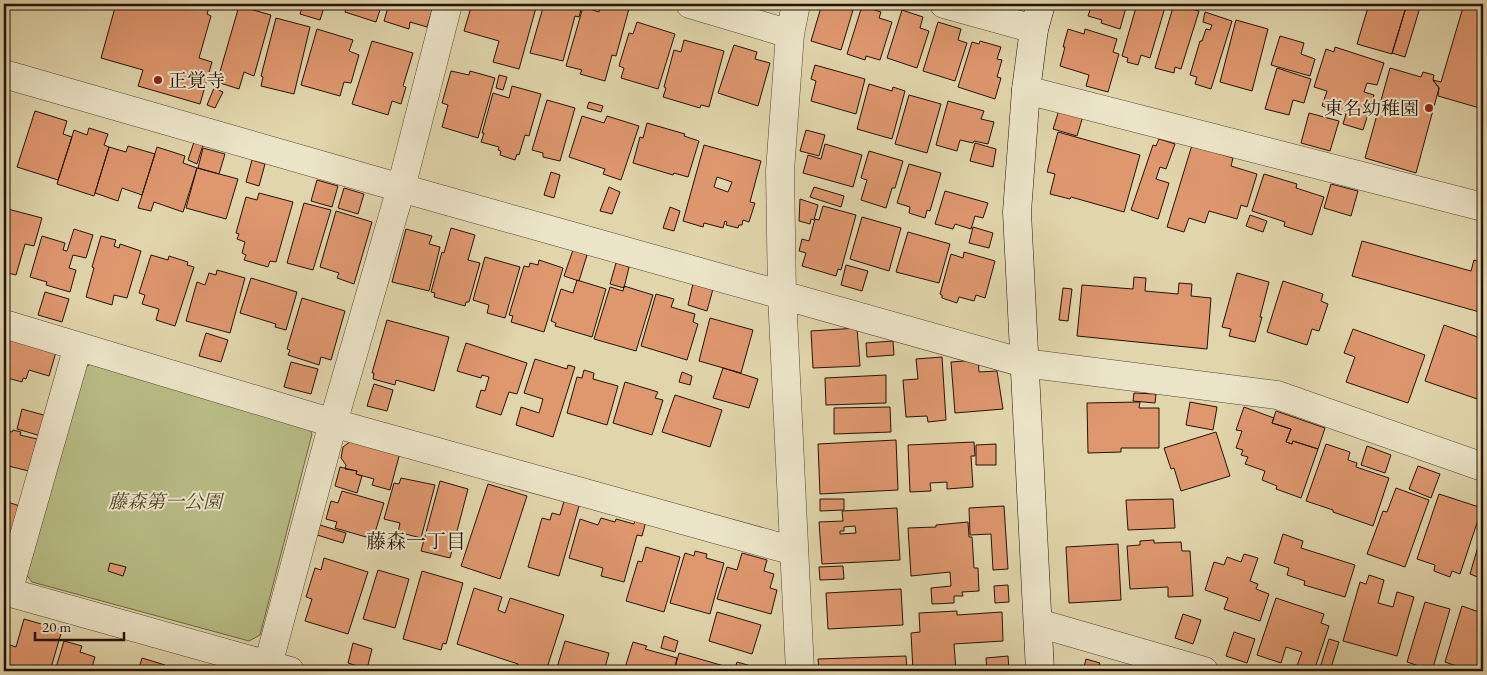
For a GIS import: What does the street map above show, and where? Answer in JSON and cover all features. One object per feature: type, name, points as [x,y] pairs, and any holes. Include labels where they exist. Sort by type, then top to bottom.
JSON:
[{"type":"street","points":[[78,346],[6,591],[275,669],[333,423],[401,188],[448,4]]},
{"type":"street","points":[[690,4],[790,34]]},
{"type":"street","points":[[796,4],[790,34],[780,171],[782,295],[800,671]]},
{"type":"street","points":[[944,4],[1038,16],[1026,90],[1018,212],[1040,671]]},
{"type":"street","points":[[4,74],[1024,363],[1276,395],[1483,467]]},
{"type":"street","points":[[1026,90],[1483,207]]},
{"type":"street","points":[[4,324],[333,423],[794,551]]},
{"type":"street","points":[[1038,623],[1204,671]]},
{"type":"green space","name":"藤森第一公園","points":[[92,363],[305,423],[312,434],[260,635],[249,641],[32,582],[24,572],[82,370]]},
{"type":"building","points":[[116,4],[210,4],[207,14],[211,16],[199,58],[212,62],[200,104],[138,86],[143,70],[101,58]]},
{"type":"building","points":[[303,4],[325,4],[320,20],[300,14]]},
{"type":"building","points":[[347,4],[382,4],[376,22],[345,12]]},
{"type":"building","points":[[389,4],[434,4],[427,27],[410,22],[409,29],[384,21]]},
{"type":"building","points":[[472,4],[537,4],[519,69],[493,62],[499,41],[464,31]]},
{"type":"building","points":[[544,4],[574,4],[582,6],[579,17],[575,16],[563,61],[530,53]]},
{"type":"building","points":[[601,4],[630,5],[616,56],[612,55],[605,81],[580,74],[582,70],[566,66],[583,7],[599,12]]},
{"type":"building","points":[[822,4],[845,4],[844,8],[853,10],[841,50],[811,41]]},
{"type":"building","points":[[1092,4],[1127,4],[1120,29],[1101,23],[1102,20],[1088,16]]},
{"type":"building","points":[[1137,4],[1166,4],[1150,58],[1141,55],[1138,65],[1127,62],[1128,58],[1122,56]]},
{"type":"building","points":[[1174,4],[1199,11],[1181,69],[1175,67],[1174,73],[1155,68]]},
{"type":"building","points":[[1369,4],[1407,4],[1392,54],[1357,44]]},
{"type":"building","points":[[1407,4],[1421,4],[1405,57],[1392,53]]},
{"type":"building","points":[[1464,4],[1483,4],[1483,109],[1438,96],[1439,88],[1433,80],[1441,82]]},
{"type":"building","points":[[239,6],[271,15],[254,76],[244,72],[239,89],[217,82]]},
{"type":"building","points":[[862,6],[881,12],[879,18],[892,22],[880,60],[866,56],[865,60],[847,54]]},
{"type":"building","points":[[902,10],[923,17],[920,28],[929,31],[917,68],[887,58]]},
{"type":"building","points":[[1205,12],[1232,21],[1211,89],[1195,84],[1197,77],[1190,75],[1200,41],[1202,41],[1206,29],[1210,30],[1212,25],[1203,22]]},
{"type":"building","points":[[276,18],[310,27],[294,94],[261,86],[263,77],[261,76]]},
{"type":"building","points":[[1236,20],[1268,29],[1252,91],[1220,82]]},
{"type":"building","points":[[637,22],[675,34],[658,89],[621,78],[624,68],[619,66],[629,33],[633,34]]},
{"type":"building","points":[[938,22],[961,29],[958,40],[967,43],[955,81],[923,71]]},
{"type":"building","points":[[317,29],[353,40],[349,51],[359,55],[351,83],[344,82],[340,96],[301,85]]},
{"type":"building","points":[[1068,29],[1084,34],[1085,29],[1117,39],[1113,52],[1119,54],[1108,92],[1086,86],[1089,75],[1060,66]]},
{"type":"building","points":[[1280,36],[1304,43],[1301,54],[1315,59],[1310,76],[1271,65]]},
{"type":"building","points":[[684,40],[724,51],[709,107],[701,105],[700,108],[663,97],[674,50],[681,52]]},
{"type":"building","points":[[372,41],[413,53],[403,86],[406,87],[401,104],[392,101],[388,115],[352,104]]},
{"type":"building","points":[[980,41],[1001,47],[997,59],[1002,60],[997,77],[1001,78],[995,99],[958,87],[972,42],[979,44]]},
{"type":"building","points":[[734,45],[757,52],[755,59],[770,63],[758,106],[718,93]]},
{"type":"building","points":[[1335,47],[1384,63],[1377,85],[1367,83],[1364,92],[1374,95],[1363,130],[1343,124],[1346,114],[1322,106],[1327,91],[1314,87],[1326,49],[1334,52]]},
{"type":"building","points":[[815,65],[865,79],[856,114],[811,101],[816,81],[811,79]]},
{"type":"building","points":[[1277,68],[1311,79],[1304,103],[1293,100],[1289,115],[1265,109]]},
{"type":"building","points":[[1390,68],[1421,77],[1423,72],[1434,75],[1433,80],[1439,88],[1416,173],[1365,158]]},
{"type":"building","points":[[451,71],[469,75],[470,71],[495,78],[478,138],[442,127],[448,105],[442,103]]},
{"type":"building","points":[[499,75],[507,77],[503,90],[496,88]]},
{"type":"building","points":[[869,84],[892,91],[893,87],[905,91],[892,139],[857,129]]},
{"type":"building","points":[[512,86],[541,94],[529,136],[525,135],[519,155],[517,154],[515,160],[500,155],[499,147],[481,142],[493,93],[509,98]]},
{"type":"building","points":[[214,88],[223,92],[215,108],[207,105]]},
{"type":"building","points":[[909,95],[941,104],[927,153],[895,144]]},
{"type":"building","points":[[547,100],[575,108],[560,161],[543,157],[543,153],[532,150]]},
{"type":"building","points":[[948,101],[984,111],[981,119],[994,122],[988,144],[960,140],[957,151],[936,145]]},
{"type":"building","points":[[589,102],[603,106],[601,112],[587,108]]},
{"type":"building","points":[[1059,110],[1083,116],[1077,136],[1053,129]]},
{"type":"building","points":[[35,111],[67,121],[63,134],[72,137],[58,180],[17,167]]},
{"type":"building","points":[[1309,113],[1339,121],[1330,151],[1301,143]]},
{"type":"building","points":[[582,116],[604,123],[607,116],[639,126],[621,180],[603,174],[605,169],[569,157]]},
{"type":"building","points":[[647,123],[685,134],[684,136],[699,141],[688,177],[674,173],[673,175],[633,163],[640,137],[643,138]]},
{"type":"building","points":[[89,128],[108,134],[104,145],[109,147],[94,196],[57,184],[74,130],[87,135]]},
{"type":"building","points":[[806,130],[825,135],[819,156],[800,151]]},
{"type":"building","points":[[1058,132],[1140,155],[1124,212],[1071,197],[1070,199],[1050,194],[1055,174],[1047,172]]},
{"type":"building","points":[[1159,139],[1175,144],[1166,169],[1160,167],[1156,179],[1169,183],[1158,219],[1131,210],[1153,145],[1156,146]]},
{"type":"building","points":[[194,142],[203,145],[197,164],[188,160]]},
{"type":"building","points":[[975,143],[996,149],[993,167],[970,161]]},
{"type":"building","points":[[825,144],[862,155],[853,187],[803,173],[808,155],[821,159]]},
{"type":"building","points":[[704,145],[761,161],[750,202],[755,203],[749,222],[743,220],[742,225],[739,225],[738,228],[726,225],[727,222],[725,221],[723,228],[704,223],[703,227],[683,221]],"holes":[[[717,177],[732,182],[728,192],[714,187]]]},
{"type":"building","points":[[1192,145],[1233,158],[1231,166],[1257,174],[1247,207],[1241,205],[1237,219],[1209,211],[1205,223],[1189,218],[1184,232],[1167,227]]},
{"type":"building","points":[[128,146],[155,154],[142,195],[122,188],[118,201],[95,193],[109,147],[126,152]]},
{"type":"building","points":[[157,147],[185,156],[183,163],[197,168],[183,212],[154,202],[151,211],[138,208]]},
{"type":"building","points":[[203,148],[225,154],[219,174],[198,168]]},
{"type":"building","points":[[869,151],[903,161],[895,188],[892,188],[886,208],[861,200],[867,180],[861,178]]},
{"type":"building","points":[[252,160],[265,164],[259,186],[246,182]]},
{"type":"building","points":[[909,164],[941,173],[930,211],[927,210],[925,218],[909,213],[910,207],[897,203]]},
{"type":"building","points":[[197,168],[238,179],[226,219],[186,208]]},
{"type":"building","points":[[551,172],[560,175],[554,198],[544,195]]},
{"type":"building","points":[[1264,174],[1297,184],[1296,188],[1324,197],[1312,235],[1284,226],[1285,222],[1252,211]]},
{"type":"building","points":[[317,180],[338,186],[332,207],[311,201]]},
{"type":"building","points":[[1331,184],[1358,191],[1351,216],[1324,208]]},
{"type":"building","points":[[609,187],[620,192],[612,214],[600,211]]},
{"type":"building","points":[[814,187],[844,196],[841,207],[810,197]]},
{"type":"building","points":[[344,188],[364,194],[358,214],[338,208]]},
{"type":"building","points":[[945,191],[988,203],[983,218],[975,216],[971,229],[955,224],[953,229],[935,224]]},
{"type":"building","points":[[259,193],[293,202],[276,262],[270,261],[268,267],[244,260],[246,255],[242,253],[245,242],[237,239],[239,234],[236,233],[246,197],[257,200]]},
{"type":"building","points":[[800,199],[818,205],[814,220],[811,219],[810,224],[799,221]]},
{"type":"building","points":[[304,203],[331,210],[313,270],[287,263]]},
{"type":"building","points":[[823,206],[856,215],[841,270],[838,269],[836,276],[802,266],[806,253],[799,251],[802,239],[809,241],[815,219],[819,220]]},
{"type":"building","points":[[670,207],[680,211],[674,231],[663,228]]},
{"type":"building","points":[[4,208],[42,218],[34,246],[25,244],[16,275],[4,272]]},
{"type":"building","points":[[336,211],[372,222],[354,284],[337,278],[339,273],[320,267]]},
{"type":"building","points":[[1250,215],[1267,221],[1263,232],[1246,226]]},
{"type":"building","points":[[862,217],[901,228],[889,271],[850,259]]},
{"type":"building","points":[[973,227],[993,233],[989,248],[969,243]]},
{"type":"building","points":[[451,228],[475,235],[468,260],[480,263],[469,302],[466,302],[465,306],[434,297],[435,293],[431,292]]},
{"type":"building","points":[[74,229],[93,235],[86,258],[73,255],[69,268],[76,270],[70,292],[46,285],[47,282],[30,277],[42,236],[65,243],[63,250],[67,251]]},
{"type":"building","points":[[406,229],[432,236],[429,244],[440,247],[429,291],[392,282]]},
{"type":"building","points":[[908,232],[950,244],[939,283],[896,272]]},
{"type":"building","points":[[101,236],[116,240],[114,246],[119,248],[120,244],[141,251],[127,298],[114,295],[112,305],[86,297]]},
{"type":"building","points":[[1362,241],[1471,271],[1474,260],[1483,263],[1483,313],[1352,276]]},
{"type":"building","points":[[573,250],[587,255],[579,281],[564,276]]},
{"type":"building","points":[[964,252],[995,261],[985,298],[976,295],[974,301],[959,297],[957,303],[942,298],[940,294],[951,254],[963,258]]},
{"type":"building","points":[[151,255],[168,260],[169,256],[188,262],[187,265],[194,267],[175,326],[156,320],[159,309],[142,304],[145,295],[139,293]]},
{"type":"building","points":[[485,257],[520,267],[505,318],[487,313],[489,305],[473,300]]},
{"type":"building","points":[[539,260],[563,268],[544,332],[511,322],[513,316],[509,315],[524,266],[529,267],[530,263],[538,265]]},
{"type":"building","points":[[616,263],[629,267],[624,288],[610,284]]},
{"type":"building","points":[[846,265],[868,271],[862,291],[841,285]]},
{"type":"building","points":[[217,270],[245,278],[230,333],[186,321],[197,282],[205,285],[209,273],[216,275]]},
{"type":"building","points":[[1237,273],[1269,282],[1255,342],[1229,336],[1231,329],[1222,327]]},
{"type":"building","points":[[1134,277],[1146,278],[1145,291],[1178,294],[1179,283],[1192,284],[1191,296],[1211,298],[1207,349],[1077,336],[1082,285],[1133,289]]},
{"type":"building","points":[[251,278],[297,292],[286,330],[275,327],[276,324],[240,313]]},
{"type":"building","points":[[577,280],[606,289],[592,337],[555,326],[556,323],[551,321],[561,289],[573,293]]},
{"type":"building","points":[[1283,281],[1323,294],[1321,301],[1328,304],[1319,331],[1312,329],[1307,345],[1267,332]]},
{"type":"building","points":[[693,284],[713,289],[707,311],[688,305]]},
{"type":"building","points":[[624,286],[653,295],[636,351],[594,339],[610,287],[623,291]]},
{"type":"building","points":[[1063,288],[1072,289],[1068,321],[1059,320]]},
{"type":"building","points":[[45,292],[69,299],[62,322],[38,315]]},
{"type":"building","points":[[656,294],[674,299],[671,307],[695,314],[693,322],[698,324],[687,360],[641,346]]},
{"type":"building","points":[[302,298],[345,311],[331,360],[321,357],[319,365],[288,355],[290,350],[287,349]]},
{"type":"building","points":[[710,318],[753,330],[741,373],[699,361]]},
{"type":"building","points":[[387,320],[449,337],[434,391],[396,380],[395,385],[373,379],[374,373],[372,373]]},
{"type":"building","points":[[1444,325],[1483,339],[1483,401],[1425,381]]},
{"type":"building","points":[[857,328],[860,366],[813,368],[811,331]]},
{"type":"building","points":[[1353,329],[1425,355],[1408,403],[1346,382],[1355,357],[1344,353]]},
{"type":"building","points":[[206,333],[228,340],[221,362],[199,356]]},
{"type":"building","points":[[4,337],[56,352],[49,376],[29,370],[26,379],[23,378],[22,382],[4,377]]},
{"type":"building","points":[[893,341],[894,355],[867,357],[866,343]]},
{"type":"building","points":[[466,343],[527,363],[517,394],[509,392],[501,415],[476,407],[481,390],[485,391],[489,377],[482,375],[481,378],[457,371]]},
{"type":"building","points":[[942,357],[946,420],[928,422],[927,416],[906,417],[903,380],[918,379],[916,359]]},
{"type":"building","points":[[535,359],[567,369],[568,365],[575,367],[553,437],[516,425],[521,407],[539,413],[543,399],[524,393]]},
{"type":"building","points":[[978,360],[979,372],[997,371],[1003,409],[955,413],[951,362]]},
{"type":"building","points":[[291,362],[318,369],[311,394],[284,387]]},
{"type":"building","points":[[723,368],[758,379],[749,408],[713,398]]},
{"type":"building","points":[[584,370],[594,373],[593,379],[618,386],[607,425],[567,413],[577,377],[582,378]]},
{"type":"building","points":[[682,372],[692,376],[690,385],[679,382]]},
{"type":"building","points":[[886,375],[886,403],[826,405],[825,378]]},
{"type":"building","points":[[625,382],[658,392],[655,398],[663,400],[652,435],[613,423]]},
{"type":"building","points":[[374,384],[393,390],[387,411],[367,406]]},
{"type":"building","points":[[1134,393],[1156,394],[1155,403],[1133,401]]},
{"type":"building","points":[[675,395],[722,410],[710,447],[662,432]]},
{"type":"building","points":[[1140,402],[1139,408],[1159,408],[1159,448],[1121,448],[1121,452],[1088,453],[1087,403]]},
{"type":"building","points":[[1190,402],[1217,407],[1213,430],[1186,425]]},
{"type":"building","points":[[890,407],[891,432],[834,434],[834,408]]},
{"type":"building","points":[[1244,407],[1274,418],[1272,423],[1291,429],[1286,442],[1292,444],[1293,441],[1318,449],[1301,498],[1276,489],[1277,486],[1262,480],[1265,471],[1245,464],[1248,457],[1241,455],[1243,450],[1236,448],[1242,431],[1236,430]]},
{"type":"building","points":[[22,409],[47,416],[41,436],[17,429]]},
{"type":"building","points":[[1276,411],[1325,428],[1318,449],[1293,441],[1292,444],[1286,442],[1291,429],[1272,423]]},
{"type":"building","points":[[4,430],[21,432],[20,435],[37,439],[29,471],[4,465]]},
{"type":"building","points":[[1216,432],[1230,476],[1181,491],[1174,468],[1171,469],[1164,448]]},
{"type":"building","points":[[896,440],[898,490],[820,494],[818,444]]},
{"type":"building","points":[[351,441],[401,449],[390,490],[372,485],[374,479],[356,474],[357,471],[345,469],[346,465],[341,458],[343,447]]},
{"type":"building","points":[[974,442],[975,456],[971,456],[973,487],[947,489],[947,482],[930,483],[931,491],[910,492],[908,445]]},
{"type":"building","points":[[996,444],[996,465],[976,465],[976,445]]},
{"type":"building","points":[[1326,444],[1350,452],[1348,460],[1357,463],[1356,467],[1389,478],[1373,526],[1306,501]]},
{"type":"building","points":[[1367,446],[1391,455],[1385,473],[1361,465]]},
{"type":"building","points":[[1418,466],[1440,474],[1431,498],[1409,489]]},
{"type":"building","points":[[340,467],[357,471],[356,474],[362,476],[357,493],[335,486]]},
{"type":"building","points":[[401,478],[435,485],[421,538],[398,532],[400,523],[384,519],[394,483],[399,484]]},
{"type":"building","points":[[440,481],[468,489],[450,558],[421,551]]},
{"type":"building","points":[[488,484],[527,496],[500,579],[461,566]]},
{"type":"building","points":[[1396,488],[1429,500],[1405,567],[1367,554],[1383,511],[1387,512]]},
{"type":"building","points":[[342,491],[384,503],[373,539],[335,528],[337,522],[326,519],[331,501],[338,503]]},
{"type":"building","points":[[566,494],[581,499],[559,576],[528,567],[542,518],[550,520],[552,513],[560,515]]},
{"type":"building","points":[[1439,494],[1482,508],[1460,574],[1452,571],[1450,577],[1434,571],[1435,565],[1417,559]]},
{"type":"building","points":[[820,499],[844,499],[844,510],[820,511]]},
{"type":"building","points":[[1173,499],[1175,528],[1128,530],[1126,500]]},
{"type":"building","points":[[4,501],[20,506],[7,546],[4,545]]},
{"type":"building","points":[[1004,506],[1008,569],[993,570],[991,534],[970,535],[969,508]]},
{"type":"building","points":[[897,508],[900,560],[822,564],[819,522],[843,521],[842,511]],"holes":[[[855,526],[856,533],[840,534],[840,531],[844,531],[844,527]]]},
{"type":"building","points":[[638,511],[648,514],[642,536],[637,535],[624,582],[601,576],[603,568],[569,558],[580,519],[598,525],[601,518],[615,522],[616,519],[634,524]]},
{"type":"building","points":[[968,522],[969,537],[972,537],[974,568],[978,568],[979,591],[962,592],[963,596],[954,596],[954,603],[932,604],[931,588],[951,586],[950,572],[911,576],[908,528],[936,527],[936,525]]},
{"type":"building","points":[[320,525],[346,533],[343,543],[317,535]]},
{"type":"building","points":[[1483,533],[1483,579],[1470,574]]},
{"type":"building","points":[[1283,534],[1303,541],[1301,548],[1355,565],[1345,597],[1304,585],[1305,581],[1287,575],[1289,568],[1274,563]]},
{"type":"building","points":[[1154,540],[1154,543],[1181,542],[1182,551],[1190,551],[1193,596],[1168,597],[1168,587],[1130,589],[1127,546],[1140,545],[1140,541]]},
{"type":"building","points":[[1118,544],[1121,600],[1069,603],[1066,547]]},
{"type":"building","points":[[646,547],[680,557],[664,612],[626,601],[638,561],[642,562]]},
{"type":"building","points":[[695,551],[707,554],[706,558],[724,563],[710,614],[670,603],[685,553],[694,556]]},
{"type":"building","points":[[742,553],[767,560],[764,571],[774,574],[770,588],[777,590],[771,614],[717,599],[727,567],[737,570]]},
{"type":"building","points":[[1244,554],[1258,558],[1250,581],[1258,584],[1256,589],[1269,594],[1260,621],[1224,609],[1228,598],[1205,590],[1214,562],[1224,565],[1227,557],[1241,562]]},
{"type":"building","points":[[324,558],[368,572],[348,634],[305,621],[312,599],[306,597],[315,568],[321,570]]},
{"type":"building","points":[[110,563],[126,567],[123,576],[108,571]]},
{"type":"building","points":[[843,566],[844,579],[820,580],[819,567]]},
{"type":"building","points":[[378,570],[409,579],[395,628],[363,619]]},
{"type":"building","points":[[422,571],[463,583],[446,644],[443,643],[441,650],[403,639]]},
{"type":"building","points":[[1369,575],[1384,580],[1378,603],[1393,607],[1397,592],[1414,597],[1397,656],[1343,641],[1360,582],[1366,584]]},
{"type":"building","points":[[1008,585],[1009,602],[995,603],[994,586]]},
{"type":"building","points":[[474,588],[502,597],[498,610],[505,613],[510,598],[564,615],[546,671],[524,671],[517,669],[518,664],[457,644]]},
{"type":"building","points":[[901,589],[903,625],[828,629],[826,593]]},
{"type":"building","points":[[1276,598],[1324,614],[1321,623],[1329,626],[1314,671],[1295,671],[1302,652],[1286,647],[1281,663],[1257,655]]},
{"type":"building","points":[[1425,602],[1450,609],[1432,671],[1421,670],[1422,667],[1407,662]]},
{"type":"building","points":[[1462,606],[1479,612],[1478,616],[1483,617],[1483,671],[1464,671],[1465,669],[1445,662]]},
{"type":"building","points":[[957,611],[957,615],[1002,612],[1003,641],[954,644],[956,671],[913,671],[911,633],[920,632],[919,613]]},
{"type":"building","points":[[717,612],[761,625],[752,654],[709,641]]},
{"type":"building","points":[[1183,614],[1201,620],[1193,644],[1175,638]]},
{"type":"building","points":[[24,619],[62,630],[50,671],[19,671],[4,667],[10,645],[16,647]]},
{"type":"building","points":[[1234,632],[1255,639],[1247,663],[1226,656]]},
{"type":"building","points":[[664,636],[678,641],[675,652],[661,648]]},
{"type":"building","points":[[1329,639],[1339,642],[1330,671],[1319,671]]},
{"type":"building","points":[[64,641],[82,646],[80,652],[95,657],[92,667],[101,671],[55,671]]},
{"type":"building","points":[[565,641],[609,653],[604,671],[556,671]]},
{"type":"building","points":[[633,642],[647,646],[645,649],[677,658],[674,671],[624,671]]},
{"type":"building","points":[[353,643],[372,649],[367,669],[348,663]]},
{"type":"building","points":[[679,653],[731,668],[730,671],[674,671]]},
{"type":"building","points":[[906,656],[907,671],[819,671],[818,659]]},
{"type":"building","points":[[1008,656],[1009,671],[987,671],[986,658]]},
{"type":"building","points":[[142,658],[165,665],[163,671],[138,671]]},
{"type":"building","points":[[1086,659],[1100,663],[1099,665],[1104,666],[1103,671],[1083,671]]},
{"type":"building","points":[[737,662],[769,671],[734,671]]},
{"type":"place","name":"正覚寺","points":[[158,80]]},
{"type":"place","name":"東名幼稚園","points":[[1429,108]]},
{"type":"district","name":"藤森一丁目","points":[[416,541]]}]
